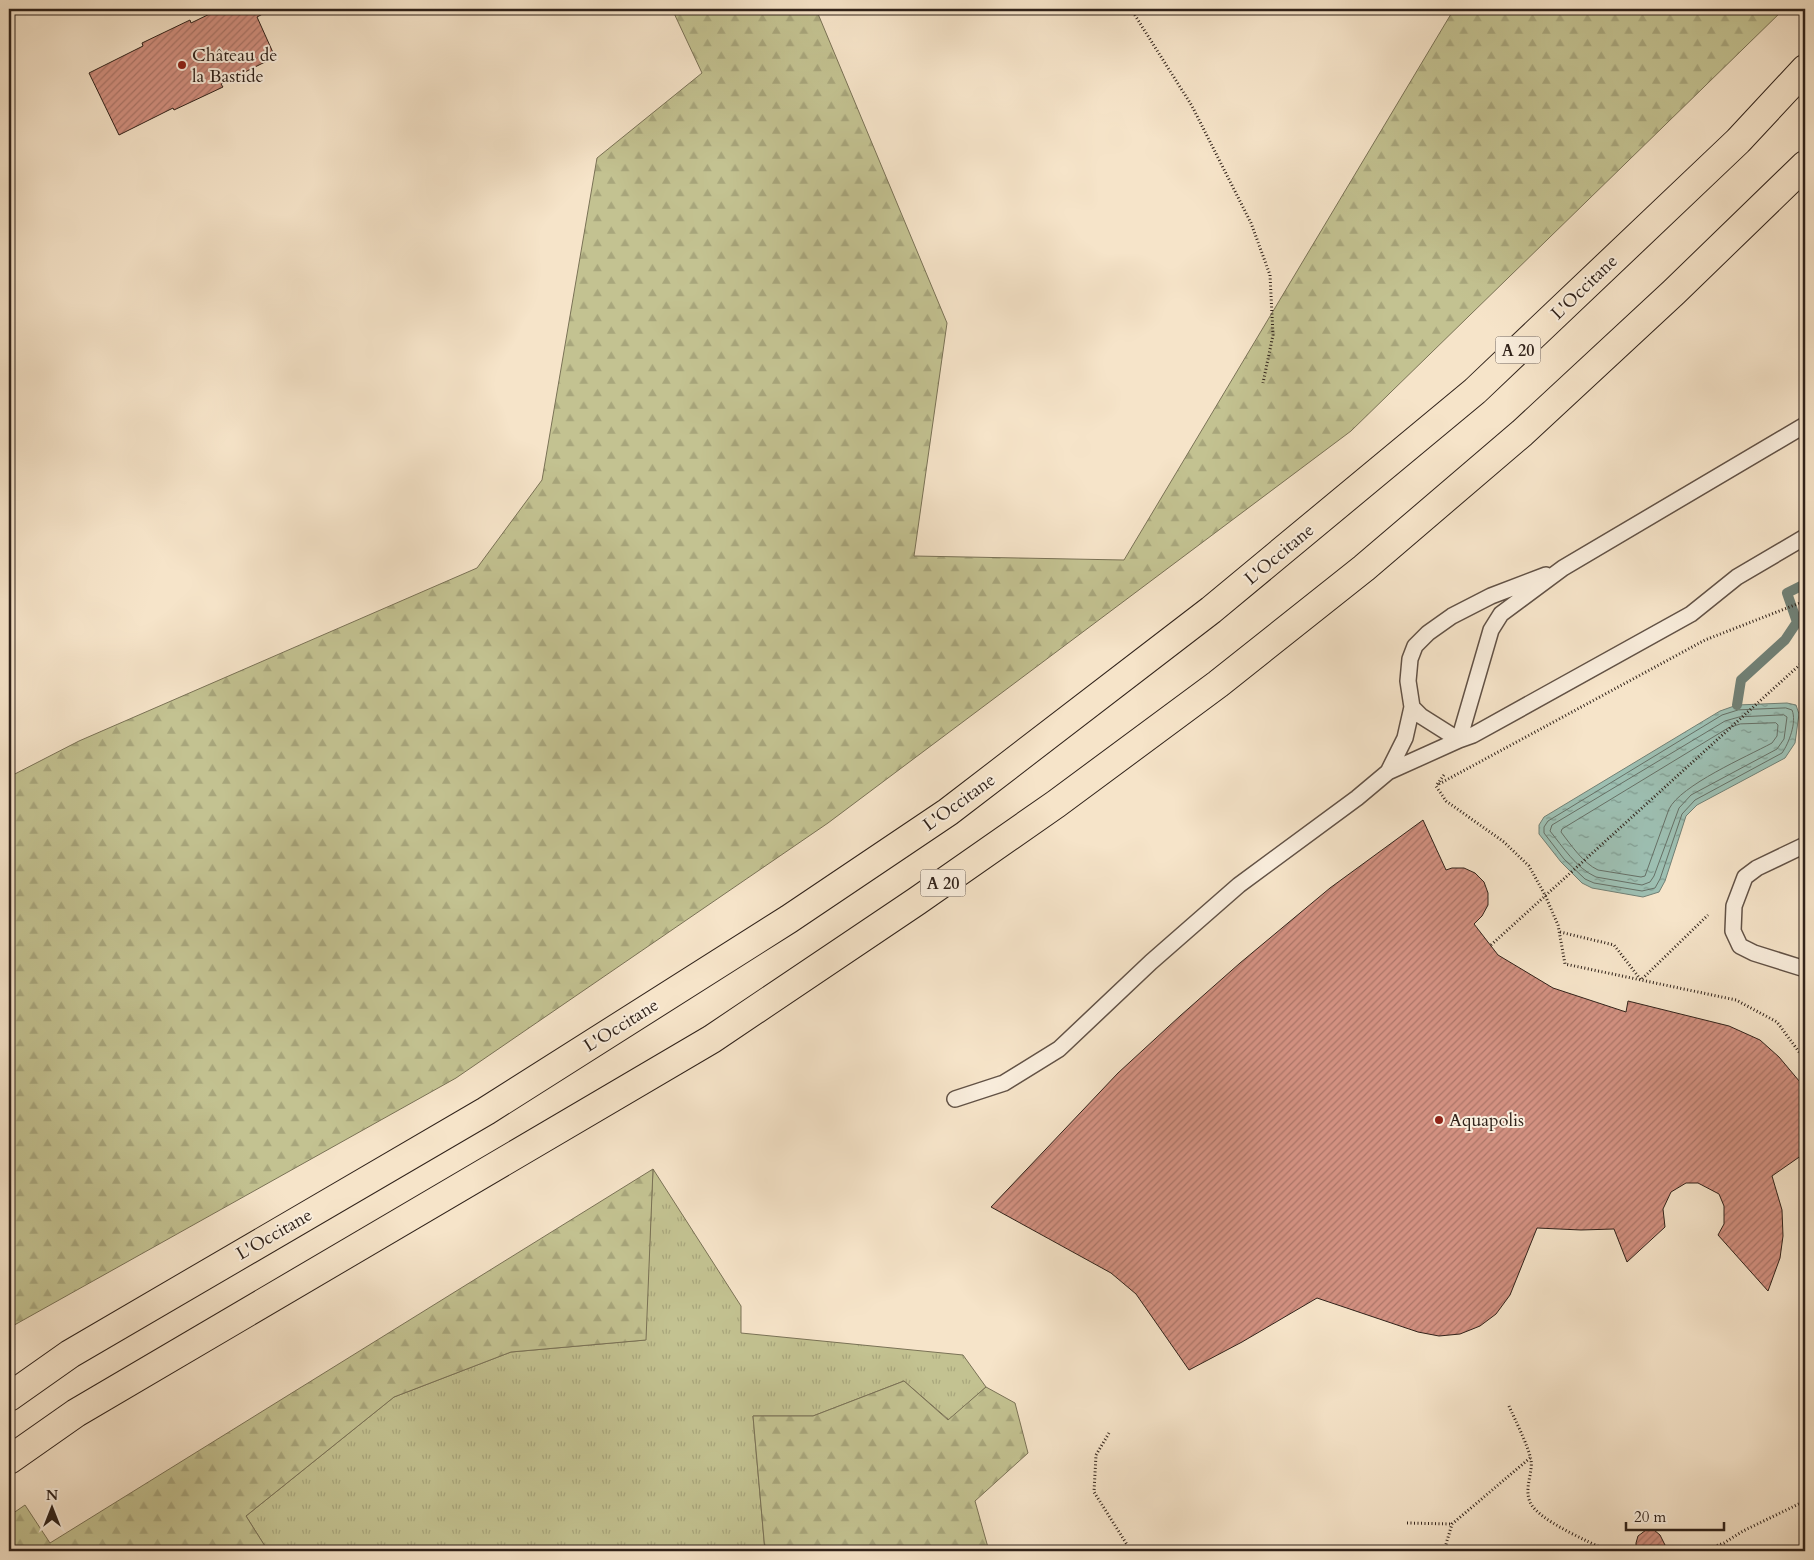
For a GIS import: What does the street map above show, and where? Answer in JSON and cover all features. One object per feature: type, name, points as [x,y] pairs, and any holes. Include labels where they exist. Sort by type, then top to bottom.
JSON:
[{"type":"highway","name":"L'Occitane","points":[[9,1396],[70,1354],[486,1111],[788,919],[948,812],[1211,610],[1474,391],[1738,140],[1805,69]]},
{"type":"highway","name":"A 20","points":[[9,1460],[76,1413],[712,1039],[917,901],[1056,804],[1218,684],[1364,568],[1522,433],[1674,292],[1805,165]]},
{"type":"lane","points":[[1466,738],[1491,630],[1502,614],[1563,568],[1805,425]]},
{"type":"lane","points":[[955,1100],[1004,1083],[1058,1049],[1151,962],[1239,885],[1357,798],[1388,772],[1466,738],[1691,614],[1736,577],[1805,536]]},
{"type":"lane","points":[[1388,772],[1405,738],[1412,707],[1408,680],[1410,659],[1415,646],[1428,633],[1452,616],[1491,596],[1563,568]]},
{"type":"lane","points":[[1412,707],[1421,716],[1466,738]]},
{"type":"lane","points":[[1805,846],[1757,868],[1745,877],[1734,906],[1733,931],[1740,946],[1754,953],[1805,969]]},
{"type":"path","points":[[1131,9],[1192,106],[1251,223],[1270,275],[1273,335],[1262,383]]},
{"type":"path","points":[[1436,786],[1705,640],[1805,601]]},
{"type":"path","points":[[1491,945],[1805,660]]},
{"type":"path","points":[[1436,786],[1466,738]]},
{"type":"path","points":[[1436,786],[1446,801],[1504,842],[1529,866],[1546,895],[1558,925],[1565,964],[1736,1000],[1777,1022],[1805,1060]]},
{"type":"path","points":[[1641,980],[1712,911]]},
{"type":"path","points":[[1559,932],[1614,945],[1641,980]]},
{"type":"path","points":[[1509,1406],[1531,1460],[1528,1492],[1530,1502],[1535,1510],[1550,1521],[1608,1551]]},
{"type":"path","points":[[1109,1433],[1096,1455],[1094,1492],[1131,1551]]},
{"type":"path","points":[[1444,1551],[1452,1524],[1530,1458]]},
{"type":"path","points":[[1672,1551],[1713,1547],[1724,1543],[1743,1531],[1805,1501]]},
{"type":"path","points":[[1407,1523],[1452,1524]]},
{"type":"green space","points":[[672,9],[816,9],[947,323],[914,556],[1124,560],[1454,9],[1784,9],[1351,431],[828,823],[456,1078],[9,1328],[9,777],[79,741],[477,568],[542,480],[597,158],[702,73]]},
{"type":"green space","points":[[653,1169],[741,1306],[741,1333],[963,1355],[986,1387],[949,1420],[904,1381],[813,1416],[753,1416],[765,1551],[268,1551],[246,1516],[394,1397],[511,1352],[645,1340]]},
{"type":"green space","points":[[653,1169],[646,1340],[511,1352],[394,1397],[246,1516],[268,1551],[9,1551],[9,1516],[25,1505],[50,1543]]},
{"type":"green space","points":[[904,1381],[948,1420],[986,1387],[1015,1403],[1028,1453],[975,1501],[989,1551],[765,1551],[753,1416],[813,1416]]},
{"type":"water","points":[[1787,703],[1796,705],[1799,714],[1795,743],[1785,758],[1697,805],[1686,816],[1665,881],[1659,892],[1643,897],[1592,888],[1582,883],[1561,862],[1539,834],[1539,825],[1544,817],[1720,711],[1737,705]]},
{"type":"building","name":"Château de la Bastide","points":[[220,9],[272,9],[257,17],[275,57],[221,84],[223,87],[174,110],[173,108],[119,135],[89,73],[143,46],[142,43],[190,20],[191,23]]},
{"type":"building","name":"Aquapolis","points":[[1423,820],[1446,870],[1464,868],[1475,873],[1484,882],[1488,893],[1488,905],[1482,916],[1474,924],[1498,955],[1553,988],[1626,1012],[1628,1001],[1729,1026],[1760,1040],[1779,1057],[1805,1088],[1805,1153],[1772,1176],[1782,1210],[1783,1236],[1780,1258],[1768,1291],[1718,1235],[1724,1224],[1724,1206],[1719,1194],[1698,1183],[1686,1183],[1671,1192],[1663,1209],[1665,1227],[1627,1262],[1614,1229],[1537,1228],[1510,1295],[1496,1314],[1480,1326],[1460,1334],[1439,1336],[1418,1332],[1317,1298],[1242,1342],[1189,1370],[1136,1294],[1111,1273],[991,1207],[1118,1073],[1180,1016],[1330,888]]},
{"type":"building","points":[[1646,1530],[1654,1530],[1660,1535],[1665,1545],[1665,1551],[1636,1551],[1638,1536]]},
{"type":"waterway","points":[[1737,705],[1741,680],[1785,640],[1797,622],[1787,593],[1805,584]]},
{"type":"place","name":"Château de la Bastide","points":[[182,65]]},
{"type":"place","name":"Aquapolis","points":[[1439,1120]]}]
